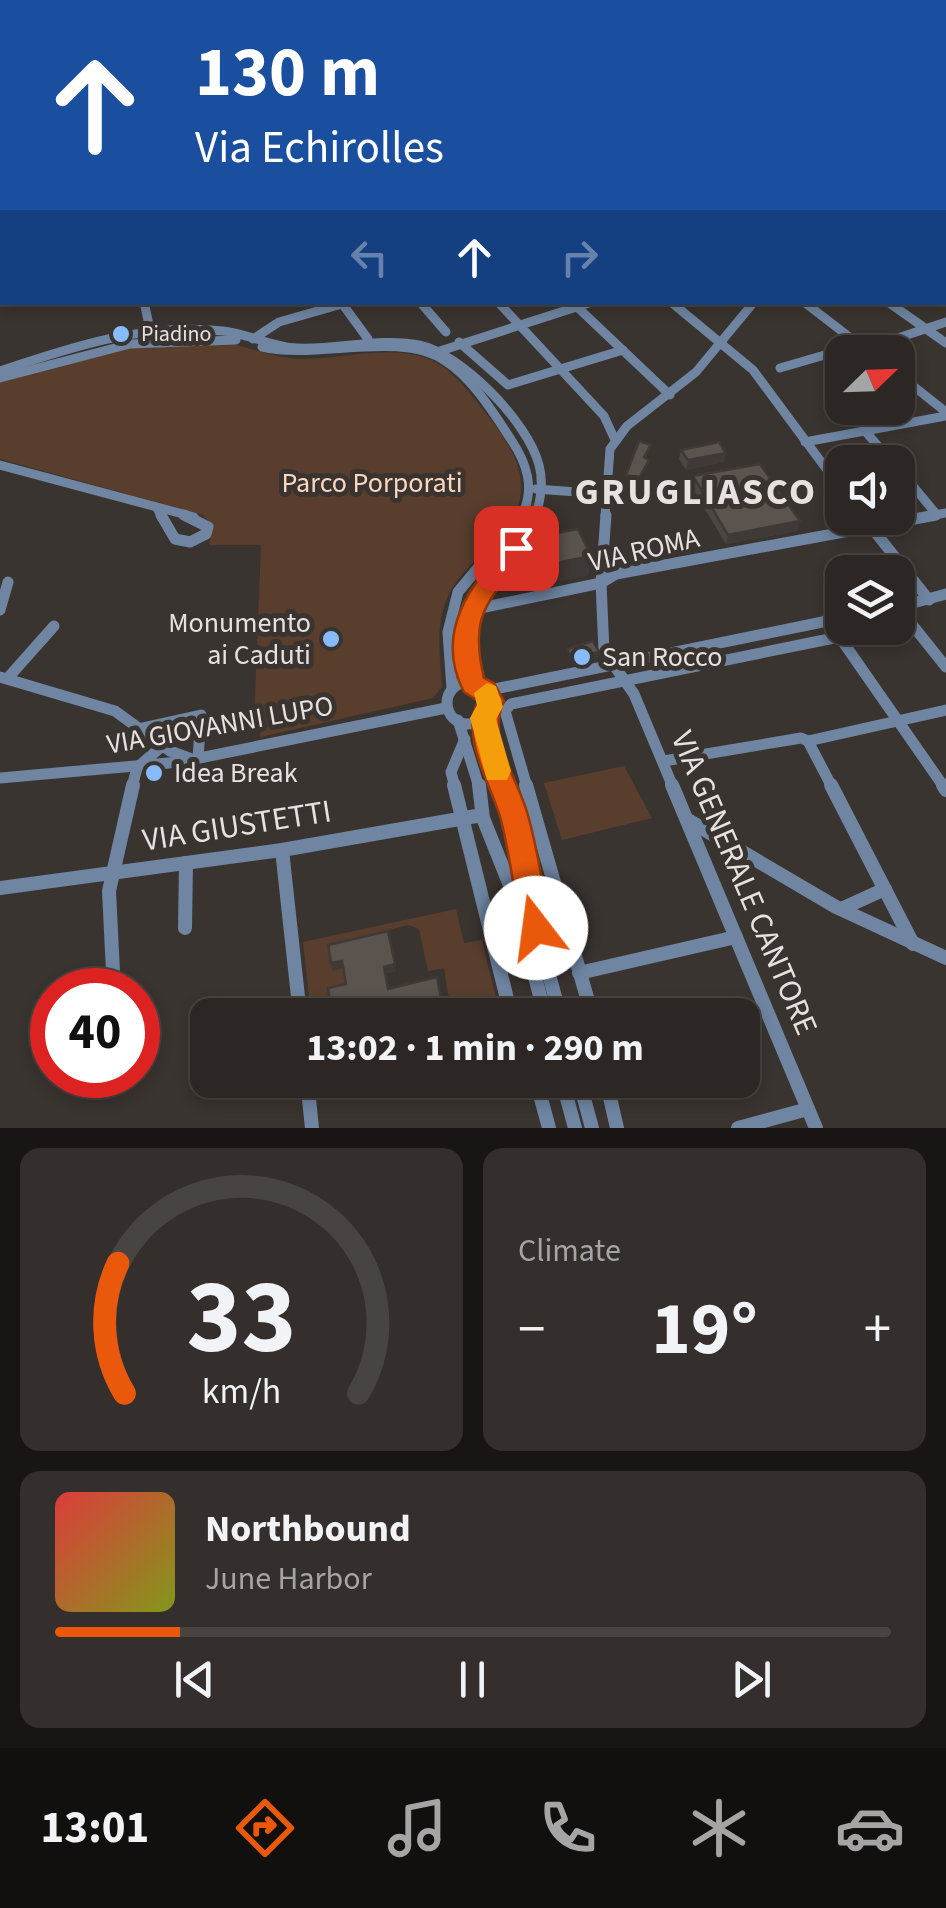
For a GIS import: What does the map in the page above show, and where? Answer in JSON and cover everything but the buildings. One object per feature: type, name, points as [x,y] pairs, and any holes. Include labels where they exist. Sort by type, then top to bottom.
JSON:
[{"type":"street","points":[[145,305],[151,334]]},
{"type":"street","points":[[150,322],[153,305]]},
{"type":"street","points":[[0,378],[130,344],[206,338],[252,340],[279,322],[337,305]]},
{"type":"street","points":[[345,305],[368,339]]},
{"type":"street","points":[[423,305],[446,332]]},
{"type":"street","points":[[501,305],[604,416],[615,440]]},
{"type":"street","points":[[0,370],[81,346],[151,334],[208,330],[297,356],[392,350],[439,353],[460,342],[575,305],[670,395]]},
{"type":"street","points":[[674,305],[753,370],[825,468]]},
{"type":"street","points":[[614,663],[604,650],[601,583],[607,461],[615,440],[670,395],[721,345],[752,305]]},
{"type":"street","points":[[808,305],[846,335]]},
{"type":"street","points":[[892,305],[946,344]]},
{"type":"street","points":[[905,335],[946,322]]},
{"type":"street","points":[[460,342],[508,385],[623,350]]},
{"type":"street","points":[[439,353],[516,443],[536,489],[532,526],[489,575],[471,610],[466,637],[479,688],[491,701],[483,718],[510,810],[526,891],[555,998]]},
{"type":"street","points":[[780,368],[825,358]]},
{"type":"street","points":[[915,388],[946,414]]},
{"type":"street","points":[[805,442],[946,414]]},
{"type":"street","points":[[866,431],[878,445]]},
{"type":"street","points":[[0,465],[200,519],[208,527],[206,534],[190,542],[175,539],[157,508]]},
{"type":"street","points":[[915,486],[942,514]]},
{"type":"street","points":[[536,489],[604,494]]},
{"type":"street","points":[[536,489],[521,519],[466,577],[453,602],[447,626],[452,689],[446,708],[458,720],[465,738],[484,813],[513,893],[540,998]]},
{"type":"street","name":"VIA ROMA","points":[[915,519],[942,514]]},
{"type":"street","name":"VIA ROMA","points":[[471,610],[601,583],[616,574],[833,535]]},
{"type":"street","points":[[878,535],[929,600]]},
{"type":"street","points":[[0,610],[8,582]]},
{"type":"street","points":[[915,603],[946,594]]},
{"type":"street","points":[[452,689],[479,688],[663,657],[825,619]]},
{"type":"street","points":[[54,626],[4,678],[116,712],[162,746],[194,758],[201,715],[142,728]]},
{"type":"street","points":[[915,629],[946,668]]},
{"type":"street","points":[[587,998],[505,719],[511,704],[629,685],[825,640]]},
{"type":"street","points":[[845,645],[946,790]]},
{"type":"street","name":"VIA GENERALE CANTORE","points":[[614,663],[629,685],[664,761],[816,1128]]},
{"type":"street","name":"VIA GIOVANNI LUPO","points":[[0,778],[137,768],[446,708]]},
{"type":"street","points":[[808,742],[946,710]]},
{"type":"street","points":[[458,720],[483,718]]},
{"type":"street","points":[[465,738],[451,772],[507,998]]},
{"type":"street","points":[[664,761],[801,738],[808,742],[913,944]]},
{"type":"street","points":[[113,968],[105,904],[109,872],[137,768],[162,746]]},
{"type":"street","points":[[484,813],[496,798],[539,831]]},
{"type":"street","points":[[484,813],[499,827],[510,810]]},
{"type":"street","name":"VIA GIUSTETTI","points":[[0,888],[282,850],[484,813]]},
{"type":"street","points":[[688,820],[840,909],[946,958]]},
{"type":"street","points":[[282,850],[298,998]]},
{"type":"street","points":[[185,928],[186,862]]},
{"type":"street","points":[[840,909],[885,888]]},
{"type":"street","points":[[580,973],[736,937]]},
{"type":"street","points":[[309,1098],[312,1128]]},
{"type":"street","points":[[540,1098],[548,1128]]},
{"type":"street","points":[[567,1098],[575,1128]]},
{"type":"street","points":[[584,1098],[592,1128]]},
{"type":"street","points":[[610,1098],[617,1128]]},
{"type":"street","points":[[738,1128],[808,1109]]},
{"type":"green space","name":"Parco Porporati","points":[[228,343],[293,359],[378,353],[423,357],[458,380],[508,445],[516,461],[521,494],[507,527],[462,574],[448,596],[440,629],[442,687],[433,698],[260,737],[261,725],[254,725],[261,545],[209,545],[213,526],[203,515],[0,459],[0,382],[137,346]]},
{"type":"green space","points":[[531,503],[538,504],[537,510],[473,600],[466,620],[466,668],[456,668],[460,610],[480,575],[519,527]]},
{"type":"green space","points":[[624,766],[652,818],[562,840],[544,783]]},
{"type":"green space","points":[[456,909],[464,943],[482,940],[496,998],[448,998],[444,968],[428,971],[419,929],[409,925],[388,930],[390,939],[344,968],[348,991],[344,998],[309,998],[303,942]]},
{"type":"slow traffic","points":[[487,693],[491,701],[483,718],[497,771]]},
{"type":"place","name":"Piadino","points":[[121,334]]},
{"type":"place","name":"Monumento ai Caduti","points":[[331,639]]},
{"type":"place","name":"San Rocco","points":[[582,657]]},
{"type":"place","name":"Idea Break","points":[[154,773]]},
{"type":"district","name":"GRUGLIASCO","points":[[696,492]]},
{"type":"route","points":[[516,548],[489,575],[477,594],[468,623],[467,661],[472,685],[485,690],[491,701],[483,718],[506,800],[513,810],[536,928]]}]
